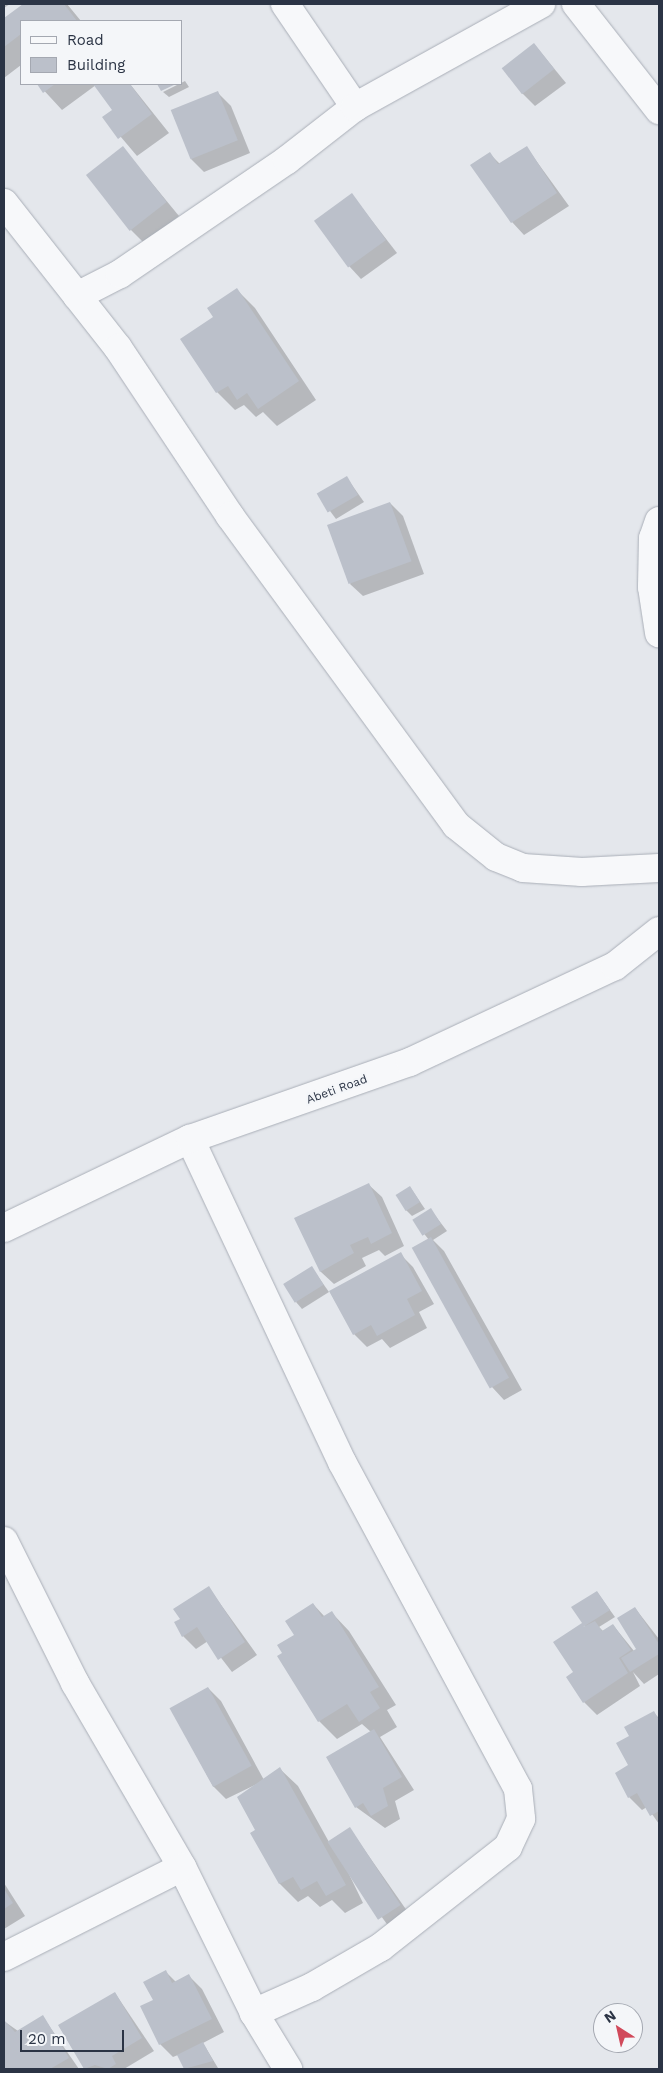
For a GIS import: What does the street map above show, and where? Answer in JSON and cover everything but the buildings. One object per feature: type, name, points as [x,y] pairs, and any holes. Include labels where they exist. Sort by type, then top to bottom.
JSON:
[{"type":"street","points":[[285,4],[355,107]]},
{"type":"street","points":[[77,296],[120,274],[287,160],[355,107],[541,4]]},
{"type":"street","points":[[576,4],[659,110]]},
{"type":"street","points":[[4,203],[118,348],[230,516],[456,824],[496,857],[524,868],[582,872],[659,868]]},
{"type":"street","points":[[659,521],[653,538],[652,587],[659,633]]},
{"type":"street","name":"Abeti Road","points":[[4,1228],[190,1139],[410,1062],[615,966],[659,931]]},
{"type":"street","points":[[190,1139],[342,1462],[518,1789],[521,1819],[508,1847],[381,1947],[312,1987],[254,2013]]},
{"type":"street","points":[[4,1541],[76,1683],[182,1867],[254,2013],[288,2069]]},
{"type":"street","points":[[4,1957],[182,1867]]}]
